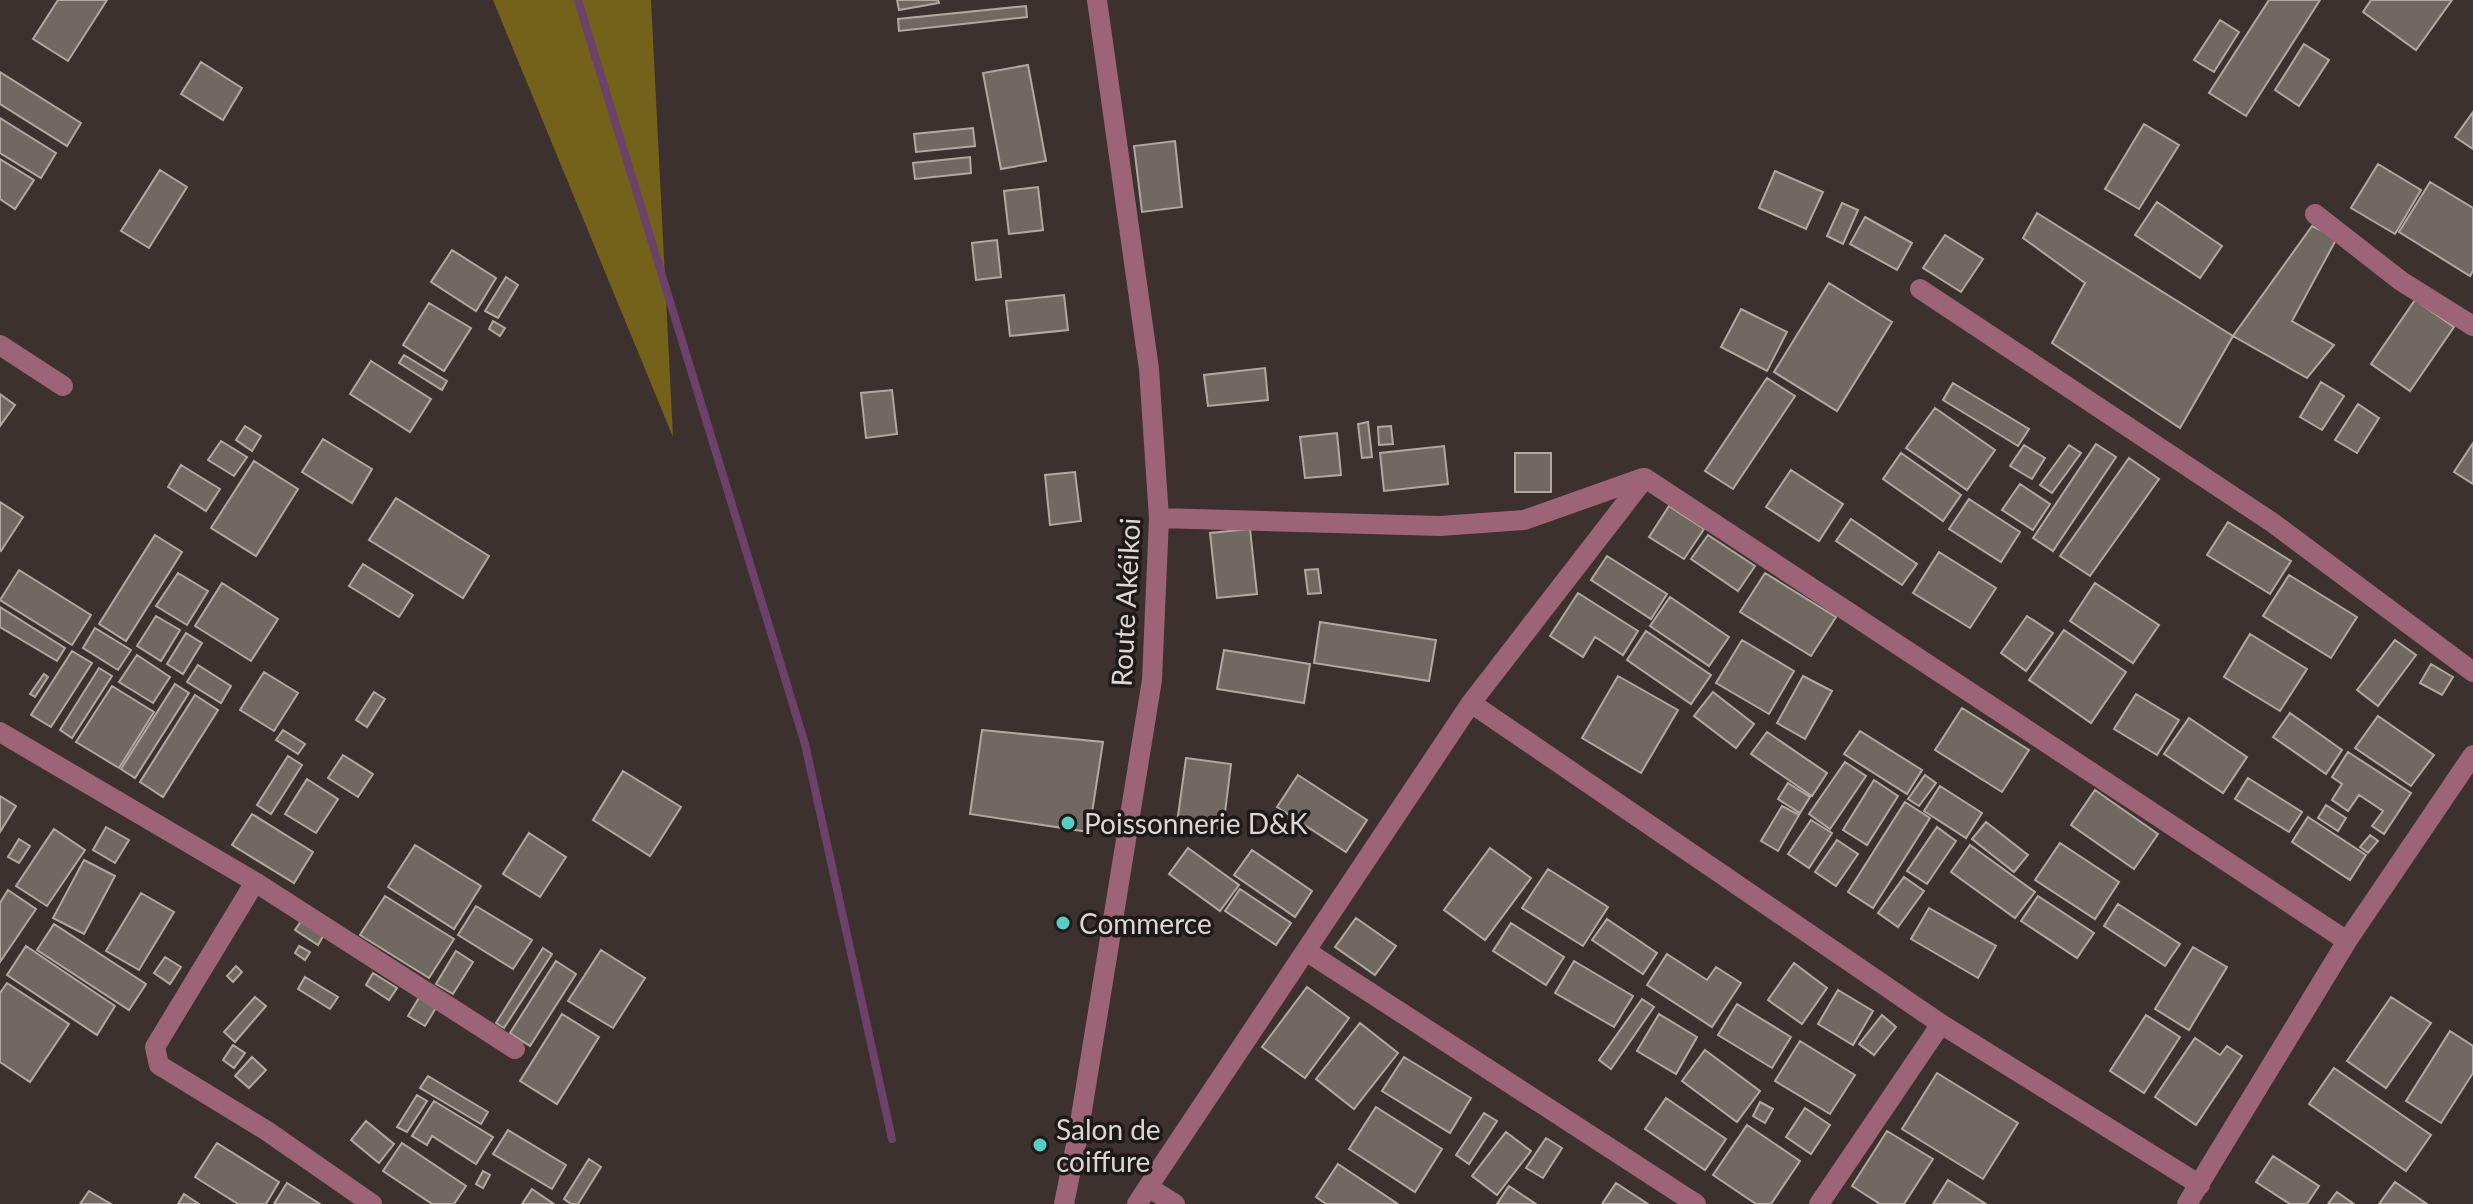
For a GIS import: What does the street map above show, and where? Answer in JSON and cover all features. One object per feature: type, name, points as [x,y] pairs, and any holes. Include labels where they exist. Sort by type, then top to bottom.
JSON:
[{"type":"street","name":"Route Akéikoi","points":[[1064,1204],[1081,1120],[1152,680],[1159,518],[1149,369],[1097,0]]},
{"type":"street","points":[[2315,214],[2401,281],[2473,326]]},
{"type":"street","points":[[1920,289],[2273,523],[2473,672]]},
{"type":"street","points":[[0,345],[63,386]]},
{"type":"street","points":[[1159,518],[1440,526],[1524,520],[1645,478]]},
{"type":"street","points":[[1175,1204],[1142,1195],[1471,703],[1645,478]]},
{"type":"street","points":[[1645,478],[2347,941]]},
{"type":"street","points":[[1471,703],[1941,1024],[2200,1185]]},
{"type":"street","points":[[0,732],[255,882],[515,1049]]},
{"type":"street","points":[[2187,1204],[2347,941],[2473,755]]},
{"type":"street","points":[[255,882],[155,1047],[159,1065],[267,1131],[372,1204]]},
{"type":"street","points":[[1306,951],[1696,1204]]},
{"type":"street","points":[[1819,1204],[1941,1024]]},
{"type":"shaded area","points":[[493,0],[651,0],[673,437]]},
{"type":"building","points":[[58,0],[107,0],[68,61],[33,39]]},
{"type":"building","points":[[897,0],[938,0],[939,3],[899,10]]},
{"type":"building","points":[[2269,0],[2320,0],[2246,116],[2209,93]]},
{"type":"building","points":[[2371,0],[2452,0],[2416,50],[2363,12]]},
{"type":"building","points":[[1026,6],[1027,17],[899,31],[898,19]]},
{"type":"building","points":[[2220,20],[2239,32],[2214,72],[2194,60]]},
{"type":"building","points":[[2304,44],[2329,60],[2299,106],[2275,90]]},
{"type":"building","points":[[201,62],[242,88],[223,120],[181,94]]},
{"type":"building","points":[[1028,65],[1046,161],[1001,169],[983,73]]},
{"type":"building","points":[[0,72],[81,123],[67,146],[0,104]]},
{"type":"building","points":[[2473,112],[2473,149],[2455,137]]},
{"type":"building","points":[[0,118],[56,153],[41,178],[0,153]]},
{"type":"building","points":[[2144,124],[2179,145],[2139,209],[2105,189]]},
{"type":"building","points":[[973,128],[975,146],[916,152],[914,134]]},
{"type":"building","points":[[1175,141],[1182,207],[1142,212],[1134,146]]},
{"type":"building","points":[[970,157],[971,173],[915,179],[913,163]]},
{"type":"building","points":[[0,159],[34,180],[15,209],[0,199]]},
{"type":"building","points":[[2378,164],[2421,190],[2395,234],[2351,208]]},
{"type":"building","points":[[160,170],[187,187],[149,248],[121,231]]},
{"type":"building","points":[[1775,171],[1823,192],[1806,229],[1759,208]]},
{"type":"building","points":[[2430,182],[2473,208],[2473,271],[2470,276],[2399,232]]},
{"type":"building","points":[[1038,187],[1043,230],[1009,234],[1004,191]]},
{"type":"building","points":[[2157,202],[2222,246],[2200,278],[2135,235]]},
{"type":"building","points":[[1842,203],[1858,210],[1843,244],[1827,236]]},
{"type":"building","points":[[2037,213],[2233,336],[2180,428],[2052,343],[2085,283],[2023,238]]},
{"type":"building","points":[[1865,217],[1912,243],[1897,270],[1850,244]]},
{"type":"building","points":[[2312,226],[2337,238],[2292,321],[2334,345],[2307,378],[2233,336]]},
{"type":"building","points":[[1945,235],[1983,259],[1961,292],[1923,268]]},
{"type":"building","points":[[997,240],[1001,277],[976,280],[972,243]]},
{"type":"building","points":[[452,250],[496,278],[476,311],[431,282]]},
{"type":"building","points":[[506,277],[518,285],[498,318],[485,311]]},
{"type":"building","points":[[1829,283],[1892,322],[1837,411],[1774,372]]},
{"type":"building","points":[[1064,295],[1068,330],[1010,336],[1006,301]]},
{"type":"building","points":[[2415,300],[2454,327],[2410,391],[2371,364]]},
{"type":"building","points":[[429,303],[471,328],[444,371],[403,345]]},
{"type":"building","points":[[1741,309],[1787,332],[1767,371],[1721,347]]},
{"type":"building","points":[[493,321],[505,328],[500,336],[489,329]]},
{"type":"building","points":[[404,355],[447,381],[442,390],[399,363]]},
{"type":"building","points":[[371,361],[431,399],[410,432],[350,394]]},
{"type":"building","points":[[1265,368],[1268,400],[1208,406],[1204,375]]},
{"type":"building","points":[[1767,378],[1795,396],[1733,489],[1705,471]]},
{"type":"building","points":[[2321,382],[2344,396],[2322,430],[2300,417]]},
{"type":"building","points":[[1953,383],[2029,429],[2018,446],[1943,400]]},
{"type":"building","points":[[892,390],[897,434],[866,438],[861,393]]},
{"type":"building","points":[[0,394],[15,405],[0,426]]},
{"type":"building","points":[[2358,404],[2379,418],[2357,453],[2335,440]]},
{"type":"building","points":[[1935,408],[1995,450],[1967,490],[1906,448]]},
{"type":"building","points":[[1368,422],[1372,457],[1362,458],[1358,424]]},
{"type":"building","points":[[245,426],[261,436],[252,451],[236,440]]},
{"type":"building","points":[[1391,426],[1393,444],[1379,445],[1378,427]]},
{"type":"building","points":[[1337,433],[1341,475],[1305,478],[1300,437]]},
{"type":"building","points":[[323,439],[372,469],[352,503],[302,472]]},
{"type":"building","points":[[221,441],[247,457],[234,476],[208,460]]},
{"type":"building","points":[[2473,443],[2473,484],[2454,472]]},
{"type":"building","points":[[2096,444],[2116,457],[2053,551],[2033,538]]},
{"type":"building","points":[[2024,445],[2045,458],[2032,479],[2010,466]]},
{"type":"building","points":[[2069,445],[2081,453],[2052,493],[2040,485]]},
{"type":"building","points":[[1444,446],[1448,484],[1384,491],[1380,453]]},
{"type":"building","points":[[1515,453],[1551,453],[1551,492],[1515,492]]},
{"type":"building","points":[[1901,453],[1961,495],[1943,521],[1883,479]]},
{"type":"building","points":[[2129,458],[2159,479],[2090,576],[2060,556]]},
{"type":"building","points":[[254,461],[298,489],[256,556],[211,528]]},
{"type":"building","points":[[181,465],[220,489],[206,511],[168,487]]},
{"type":"building","points":[[1791,470],[1843,504],[1819,541],[1766,507]]},
{"type":"building","points":[[1075,472],[1081,521],[1050,525],[1045,475]]},
{"type":"building","points":[[2020,484],[2050,504],[2033,530],[2002,510]]},
{"type":"building","points":[[396,498],[489,556],[463,598],[369,540]]},
{"type":"building","points":[[1969,499],[2020,532],[2001,562],[1949,529]]},
{"type":"building","points":[[0,502],[23,517],[1,551],[0,550]]},
{"type":"building","points":[[1669,506],[1704,529],[1684,559],[1649,537]]},
{"type":"building","points":[[1851,519],[1917,564],[1902,585],[1836,541]]},
{"type":"building","points":[[2228,522],[2291,561],[2270,594],[2207,555]]},
{"type":"building","points":[[1250,529],[1257,594],[1217,598],[1210,533]]},
{"type":"building","points":[[155,535],[182,552],[126,641],[99,624]]},
{"type":"building","points":[[1708,535],[1755,566],[1738,591],[1691,559]]},
{"type":"building","points":[[1939,552],[1996,588],[1970,628],[1913,593]]},
{"type":"building","points":[[1607,556],[1667,594],[1651,619],[1591,580]]},
{"type":"building","points":[[363,564],[413,595],[399,617],[349,586]]},
{"type":"building","points":[[1318,569],[1321,593],[1308,594],[1305,570]]},
{"type":"building","points":[[19,570],[91,615],[72,645],[0,600]]},
{"type":"building","points":[[178,573],[208,591],[187,625],[156,606]]},
{"type":"building","points":[[1765,573],[1836,617],[1811,656],[1740,612]]},
{"type":"building","points":[[2289,575],[2357,617],[2331,658],[2263,616]]},
{"type":"building","points":[[222,583],[278,619],[251,661],[195,626]]},
{"type":"building","points":[[2095,583],[2159,625],[2133,663],[2070,621]]},
{"type":"building","points":[[1578,593],[1638,631],[1623,655],[1595,637],[1583,657],[1550,636]]},
{"type":"building","points":[[1670,597],[1729,637],[1709,666],[1650,626]]},
{"type":"building","points":[[0,607],[65,648],[57,661],[0,627]]},
{"type":"building","points":[[156,616],[180,630],[161,661],[137,646]]},
{"type":"building","points":[[2027,616],[2053,633],[2026,671],[2001,653]]},
{"type":"building","points":[[1320,622],[1436,640],[1429,681],[1314,663]]},
{"type":"building","points":[[95,628],[131,650],[118,670],[83,648]]},
{"type":"building","points":[[2064,630],[2126,672],[2091,723],[2029,680]]},
{"type":"building","points":[[1646,631],[1711,675],[1691,704],[1627,660]]},
{"type":"building","points":[[186,633],[202,643],[183,674],[167,664]]},
{"type":"building","points":[[2250,634],[2307,669],[2280,711],[2224,677]]},
{"type":"building","points":[[1742,640],[1794,671],[1769,714],[1716,683]]},
{"type":"building","points":[[2395,640],[2416,655],[2378,706],[2357,690]]},
{"type":"building","points":[[1224,650],[1310,664],[1304,703],[1217,689]]},
{"type":"building","points":[[72,651],[92,663],[51,727],[31,715]]},
{"type":"building","points":[[137,655],[170,677],[153,703],[119,682]]},
{"type":"building","points":[[2431,664],[2453,677],[2442,695],[2420,683]]},
{"type":"building","points":[[198,665],[231,686],[221,703],[187,682]]},
{"type":"building","points":[[99,668],[112,676],[72,738],[60,730]]},
{"type":"building","points":[[264,672],[298,693],[274,731],[240,710]]},
{"type":"building","points":[[44,674],[48,677],[35,697],[30,694]]},
{"type":"building","points":[[1618,676],[1678,710],[1641,773],[1582,738]]},
{"type":"building","points":[[1803,676],[1832,691],[1805,739],[1777,723]]},
{"type":"building","points":[[175,684],[189,693],[135,778],[121,769]]},
{"type":"building","points":[[112,686],[154,712],[119,768],[76,742]]},
{"type":"building","points":[[374,692],[385,699],[367,727],[356,720]]},
{"type":"building","points":[[1713,692],[1754,724],[1736,748],[1694,716]]},
{"type":"building","points":[[2136,694],[2179,720],[2157,755],[2114,729]]},
{"type":"building","points":[[195,695],[218,710],[163,797],[140,782]]},
{"type":"building","points":[[1962,708],[2029,750],[2002,792],[1935,750]]},
{"type":"building","points":[[2290,713],[2342,750],[2326,774],[2273,737]]},
{"type":"building","points":[[2378,716],[2434,755],[2411,786],[2355,748]]},
{"type":"building","points":[[2189,718],[2247,757],[2223,793],[2164,754]]},
{"type":"building","points":[[283,730],[305,744],[298,754],[276,740]]},
{"type":"building","points":[[982,730],[1103,742],[1089,832],[970,814]]},
{"type":"building","points":[[1860,731],[1922,770],[1907,794],[1844,754]]},
{"type":"building","points":[[1767,732],[1827,773],[1812,796],[1751,754]]},
{"type":"building","points":[[2348,752],[2411,793],[2384,834],[2372,826],[2383,811],[2359,795],[2348,811],[2332,800],[2342,784],[2332,777]]},
{"type":"building","points":[[343,755],[373,774],[358,797],[328,778]]},
{"type":"building","points":[[288,756],[302,765],[271,814],[257,805]]},
{"type":"building","points":[[1186,758],[1231,764],[1223,829],[1177,823]]},
{"type":"building","points":[[1845,762],[1866,776],[1830,829],[1809,814]]},
{"type":"building","points":[[623,771],[681,807],[650,856],[593,820]]},
{"type":"building","points":[[1298,775],[1367,820],[1346,852],[1277,807]]},
{"type":"building","points":[[1925,775],[1936,783],[1919,806],[1908,799]]},
{"type":"building","points":[[2248,778],[2302,812],[2289,832],[2235,799]]},
{"type":"building","points":[[307,779],[338,799],[316,833],[285,814]]},
{"type":"building","points":[[1874,780],[1898,796],[1867,845],[1843,830]]},
{"type":"building","points":[[1788,783],[1810,797],[1800,813],[1778,799]]},
{"type":"building","points":[[1940,786],[1982,813],[1966,838],[1924,811]]},
{"type":"building","points":[[2095,790],[2158,834],[2134,869],[2071,825]]},
{"type":"building","points":[[0,796],[16,806],[0,832]]},
{"type":"building","points":[[1905,802],[1930,818],[1873,908],[1848,892]]},
{"type":"building","points":[[2326,805],[2346,818],[2338,831],[2318,818]]},
{"type":"building","points":[[1782,806],[1799,815],[1778,851],[1761,841]]},
{"type":"building","points":[[252,814],[313,852],[294,883],[232,845]]},
{"type":"building","points":[[2308,817],[2366,855],[2350,880],[2292,842]]},
{"type":"building","points":[[1811,820],[1832,833],[1809,868],[1788,854]]},
{"type":"building","points":[[1986,822],[2028,855],[2014,872],[1972,839]]},
{"type":"building","points":[[106,827],[129,840],[115,863],[93,850]]},
{"type":"building","points":[[1937,827],[1956,841],[1927,884],[1907,871]]},
{"type":"building","points":[[54,829],[85,850],[47,906],[16,886]]},
{"type":"building","points":[[529,833],[566,857],[540,897],[503,874]]},
{"type":"building","points":[[2370,835],[2378,841],[2368,853],[2360,847]]},
{"type":"building","points":[[19,839],[30,846],[19,863],[8,857]]},
{"type":"building","points":[[1837,840],[1858,854],[1836,886],[1815,872]]},
{"type":"building","points":[[2060,843],[2119,882],[2095,919],[2035,880]]},
{"type":"building","points":[[415,845],[481,886],[454,929],[388,887]]},
{"type":"building","points":[[1970,845],[2035,892],[2015,918],[1951,872]]},
{"type":"building","points":[[1188,848],[1239,885],[1220,911],[1169,874]]},
{"type":"building","points":[[1490,848],[1531,878],[1485,940],[1444,910]]},
{"type":"building","points":[[1252,850],[1312,891],[1295,917],[1234,875]]},
{"type":"building","points":[[84,860],[115,876],[84,934],[53,918]]},
{"type":"building","points":[[1548,869],[1608,907],[1583,946],[1522,908]]},
{"type":"building","points":[[1904,877],[1924,891],[1898,927],[1878,913]]},
{"type":"building","points":[[1240,889],[1291,923],[1276,945],[1225,911]]},
{"type":"building","points":[[8,890],[36,909],[0,962],[0,903]]},
{"type":"building","points":[[141,893],[174,912],[139,970],[106,951]]},
{"type":"building","points":[[385,896],[454,939],[429,978],[360,935]]},
{"type":"building","points":[[2038,896],[2094,933],[2077,958],[2021,921]]},
{"type":"building","points":[[2118,904],[2180,944],[2165,966],[2104,926]]},
{"type":"building","points":[[476,906],[532,940],[513,969],[458,935]]},
{"type":"building","points":[[1929,908],[1996,946],[1978,978],[1911,939]]},
{"type":"building","points":[[304,917],[326,931],[318,945],[295,930]]},
{"type":"building","points":[[1356,918],[1396,946],[1375,975],[1335,947]]},
{"type":"building","points":[[1607,919],[1657,953],[1643,974],[1592,940]]},
{"type":"building","points":[[1511,923],[1564,957],[1546,985],[1493,951]]},
{"type":"building","points":[[54,924],[146,984],[129,1010],[37,950]]},
{"type":"building","points":[[26,946],[115,1006],[97,1035],[7,975]]},
{"type":"building","points":[[299,946],[310,952],[305,960],[295,953]]},
{"type":"building","points":[[2193,947],[2227,967],[2189,1030],[2155,1009]]},
{"type":"building","points":[[543,948],[552,954],[504,1028],[496,1023]]},
{"type":"building","points":[[601,950],[645,978],[613,1028],[568,1001]]},
{"type":"building","points":[[456,951],[473,962],[453,994],[436,984]]},
{"type":"building","points":[[1667,954],[1707,980],[1716,967],[1741,983],[1712,1027],[1647,985]]},
{"type":"building","points":[[165,957],[181,967],[170,984],[154,973]]},
{"type":"building","points":[[556,961],[576,974],[530,1046],[510,1033]]},
{"type":"building","points":[[1574,961],[1633,996],[1614,1027],[1555,993]]},
{"type":"building","points":[[1794,963],[1827,988],[1802,1024],[1768,1000]]},
{"type":"building","points":[[236,966],[242,972],[233,982],[227,976]]},
{"type":"building","points":[[373,973],[397,988],[389,1000],[366,985]]},
{"type":"building","points":[[305,977],[338,997],[330,1009],[298,989]]},
{"type":"building","points":[[7,983],[69,1024],[30,1082],[0,1062],[0,993]]},
{"type":"building","points":[[1307,987],[1349,1018],[1305,1078],[1262,1047]]},
{"type":"building","points":[[1838,990],[1873,1011],[1853,1045],[1818,1024]]},
{"type":"building","points":[[420,996],[437,1006],[425,1026],[408,1016]]},
{"type":"building","points":[[255,997],[266,1006],[235,1042],[224,1032]]},
{"type":"building","points":[[2391,997],[2431,1023],[2386,1088],[2347,1061]]},
{"type":"building","points":[[1642,999],[1654,1007],[1611,1069],[1599,1060]]},
{"type":"building","points":[[1737,1004],[1791,1037],[1772,1068],[1718,1035]]},
{"type":"building","points":[[562,1014],[599,1037],[557,1104],[520,1081]]},
{"type":"building","points":[[1659,1014],[1697,1037],[1676,1074],[1637,1051]]},
{"type":"building","points":[[1882,1015],[1896,1027],[1874,1055],[1859,1044]]},
{"type":"building","points":[[2146,1015],[2180,1037],[2144,1093],[2110,1071]]},
{"type":"building","points":[[1360,1023],[1398,1053],[1354,1109],[1316,1079]]},
{"type":"building","points":[[2450,1031],[2473,1046],[2473,1073],[2441,1123],[2406,1101]]},
{"type":"building","points":[[2195,1038],[2220,1055],[2227,1046],[2242,1056],[2196,1125],[2155,1097]]},
{"type":"building","points":[[1800,1041],[1855,1075],[1830,1114],[1775,1081]]},
{"type":"building","points":[[233,1045],[245,1053],[234,1068],[223,1060]]},
{"type":"building","points":[[1705,1050],[1760,1091],[1737,1122],[1682,1081]]},
{"type":"building","points":[[252,1057],[266,1070],[249,1088],[235,1076]]},
{"type":"building","points":[[1404,1057],[1471,1098],[1450,1133],[1382,1091]]},
{"type":"building","points":[[2334,1068],[2431,1135],[2406,1171],[2309,1104]]},
{"type":"building","points":[[1937,1073],[2018,1123],[1983,1179],[1902,1129]]},
{"type":"building","points":[[428,1076],[488,1112],[481,1124],[420,1088]]},
{"type":"building","points":[[417,1095],[427,1101],[407,1132],[397,1127]]},
{"type":"building","points":[[1666,1098],[1726,1139],[1705,1170],[1645,1129]]},
{"type":"building","points":[[434,1101],[493,1137],[476,1164],[432,1136],[427,1145],[412,1136]]},
{"type":"building","points":[[1760,1102],[1773,1109],[1765,1123],[1753,1116]]},
{"type":"building","points":[[1376,1107],[1442,1149],[1415,1192],[1349,1149]]},
{"type":"building","points":[[1805,1108],[1830,1125],[1811,1154],[1786,1137]]},
{"type":"building","points":[[1484,1113],[1497,1121],[1469,1164],[1456,1155]]},
{"type":"building","points":[[366,1121],[394,1144],[379,1163],[351,1140]]},
{"type":"building","points":[[1747,1125],[1800,1161],[1771,1204],[1756,1204],[1713,1175]]},
{"type":"building","points":[[508,1130],[566,1165],[552,1189],[493,1154]]},
{"type":"building","points":[[1887,1131],[1933,1159],[1904,1204],[1880,1204],[1852,1186]]},
{"type":"building","points":[[1506,1132],[1531,1151],[1497,1195],[1472,1176]]},
{"type":"building","points":[[1546,1138],[1562,1148],[1543,1178],[1526,1168]]},
{"type":"building","points":[[217,1143],[279,1182],[266,1204],[238,1204],[195,1177]]},
{"type":"building","points":[[402,1143],[466,1186],[454,1204],[432,1204],[383,1171]]},
{"type":"building","points":[[2273,1156],[2319,1186],[2307,1204],[2290,1204],[2256,1182]]},
{"type":"building","points":[[589,1159],[601,1167],[578,1204],[571,1204],[564,1199]]},
{"type":"building","points":[[1338,1164],[1398,1204],[1326,1204],[1316,1197]]},
{"type":"building","points":[[483,1171],[490,1175],[483,1188],[476,1184]]},
{"type":"building","points":[[1948,1180],[1986,1204],[1933,1204]]},
{"type":"building","points":[[2395,1182],[2427,1204],[2379,1204]]},
{"type":"building","points":[[287,1183],[320,1204],[274,1204]]},
{"type":"building","points":[[1616,1183],[1648,1204],[1602,1204]]},
{"type":"building","points":[[1509,1186],[1536,1204],[1497,1204]]},
{"type":"building","points":[[532,1189],[554,1204],[522,1204]]},
{"type":"building","points":[[89,1191],[111,1204],[80,1204]]},
{"type":"building","points":[[2337,1192],[2354,1204],[2328,1204]]},
{"type":"building","points":[[184,1194],[199,1204],[178,1204]]},
{"type":"waterway","points":[[578,0],[805,744],[892,1139]]},
{"type":"place","name":"Poissonnerie D&K","points":[[1068,823]]},
{"type":"place","name":"Commerce","points":[[1063,923]]},
{"type":"place","name":"Salon de coiffure","points":[[1040,1145]]}]
